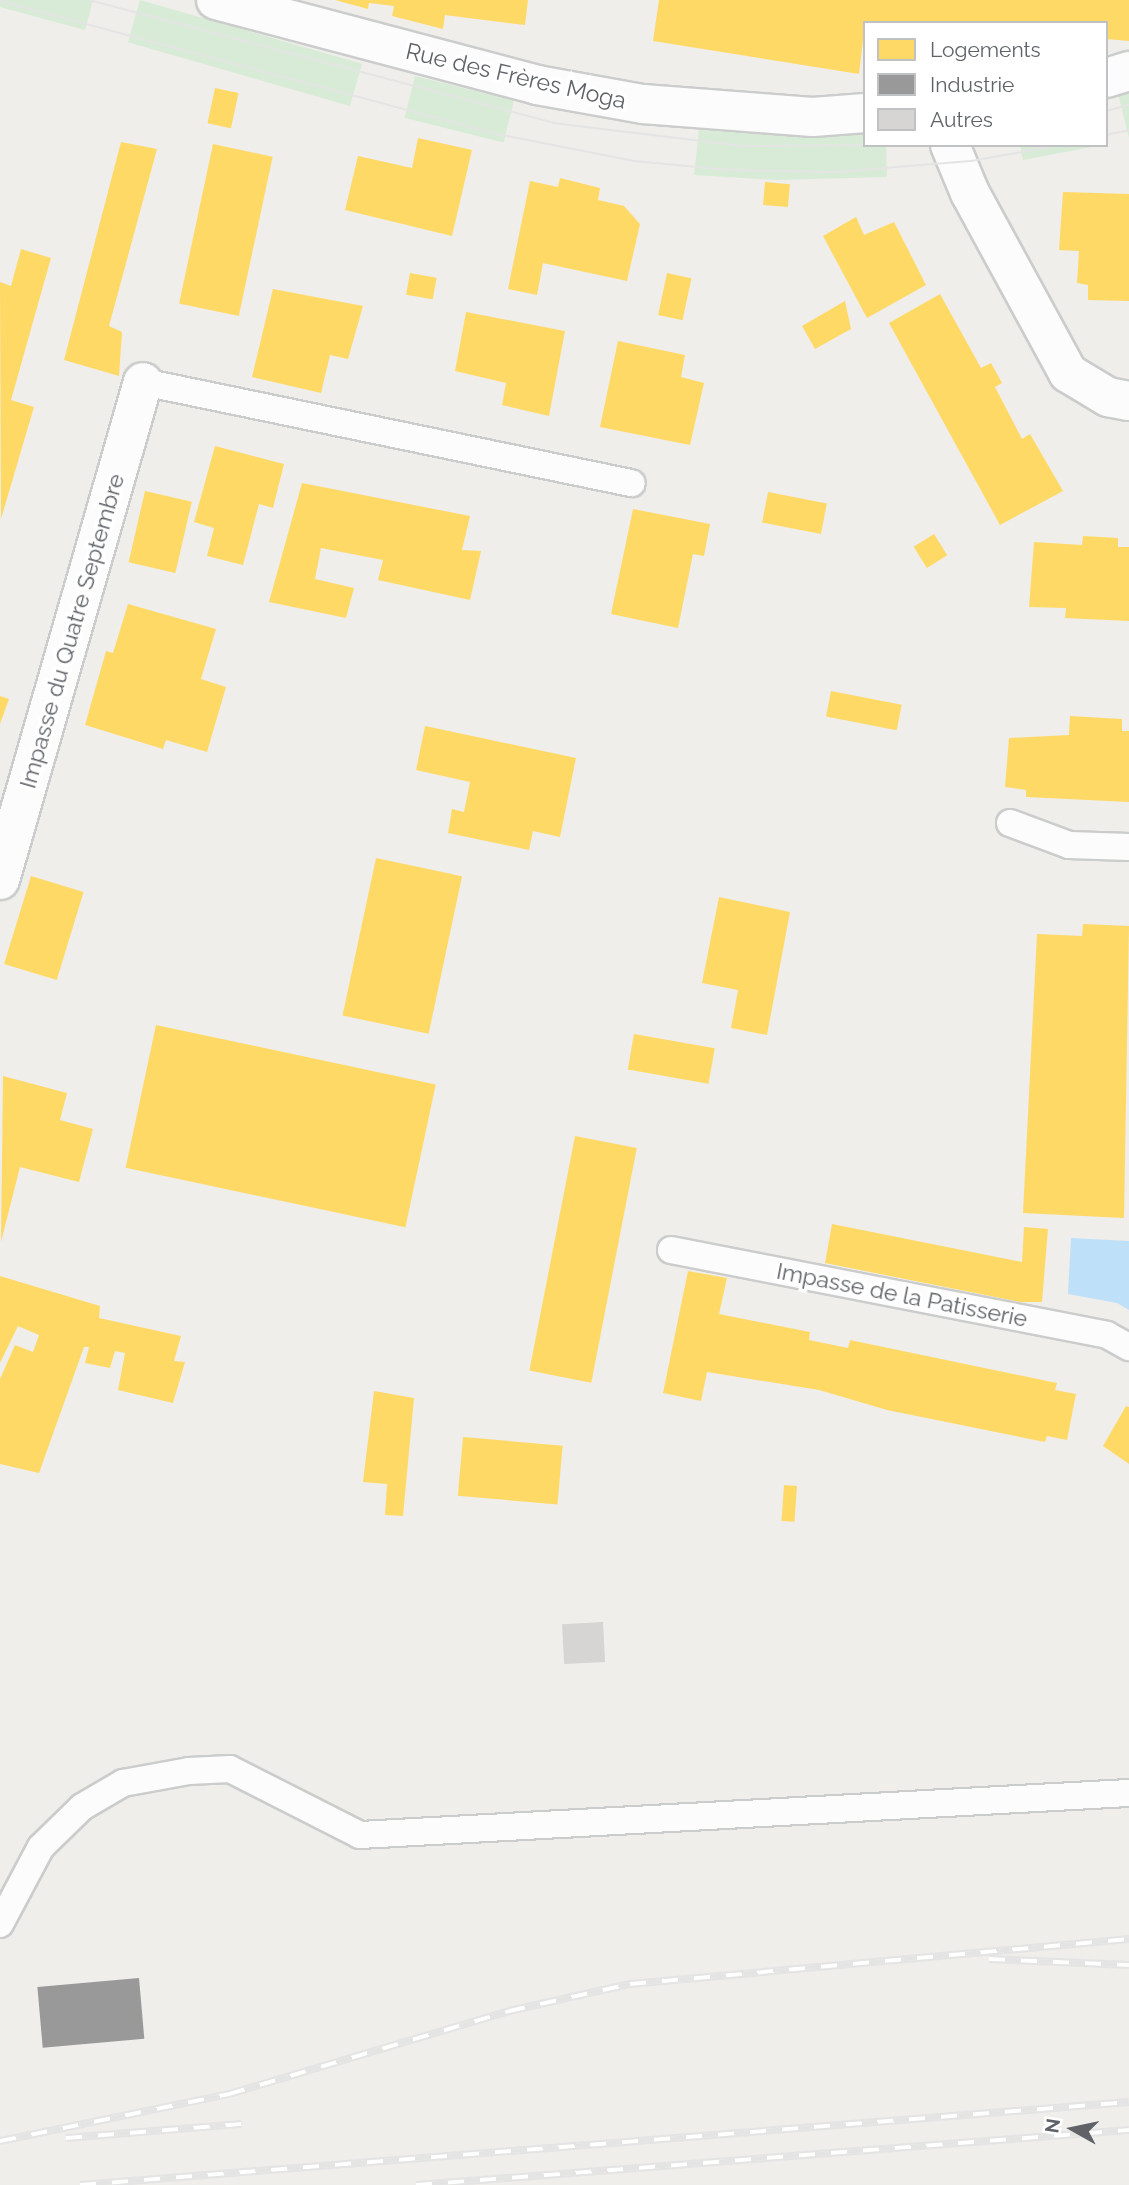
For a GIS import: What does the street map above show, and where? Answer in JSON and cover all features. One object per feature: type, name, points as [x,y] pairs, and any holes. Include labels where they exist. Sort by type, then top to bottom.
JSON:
[{"type":"street","name":"Rue des Frères Moga","points":[[216,0],[537,85],[643,104],[813,117],[863,113]]},
{"type":"street","points":[[1108,77],[1129,71]]},
{"type":"street","points":[[951,147],[959,173],[1068,373],[1108,397],[1129,401]]},
{"type":"street","name":"Impasse du Quatre Septembre","points":[[0,880],[143,382]]},
{"type":"lane","points":[[143,382],[632,483]]},
{"type":"lane","points":[[1010,823],[1069,845],[1129,847]]},
{"type":"lane","name":"Impasse de la Patisserie","points":[[671,1250],[1107,1335],[1129,1347]]},
{"type":"lane","points":[[0,1924],[41,1847],[82,1807],[123,1783],[189,1772],[230,1769],[360,1835],[1129,1793]]},
{"type":"green space","points":[[0,0],[93,0],[85,30],[0,7]]},
{"type":"green space","points":[[140,0],[362,64],[350,106],[128,42]]},
{"type":"green space","points":[[415,76],[514,101],[504,142],[405,118]]},
{"type":"green space","points":[[1129,92],[1129,138],[1118,94]]},
{"type":"green space","points":[[699,130],[787,136],[863,134],[863,147],[886,147],[887,177],[777,180],[694,175]]},
{"type":"green space","points":[[1020,147],[1092,147],[1023,160]]},
{"type":"water","points":[[1071,1238],[1129,1241],[1129,1310],[1117,1303],[1068,1294]]},
{"type":"building: Logements","points":[[335,0],[528,0],[525,25],[445,15],[443,29],[392,16],[394,6],[369,3],[368,9]]},
{"type":"building: Logements","points":[[659,0],[1129,0],[1129,41],[1108,39],[1108,21],[863,21],[859,74],[653,41]]},
{"type":"building: Logements","points":[[215,88],[238,93],[231,128],[208,123]]},
{"type":"building: Logements","points":[[418,138],[472,150],[452,236],[345,210],[358,156],[412,168]]},
{"type":"building: Logements","points":[[121,142],[157,149],[109,326],[122,332],[119,376],[64,360]]},
{"type":"building: Logements","points":[[213,144],[273,157],[239,316],[179,303]]},
{"type":"building: Logements","points":[[560,178],[600,188],[598,200],[624,206],[640,224],[627,281],[543,263],[537,295],[508,289],[530,181],[558,187]]},
{"type":"building: Logements","points":[[765,182],[790,184],[788,207],[763,205]]},
{"type":"building: Logements","points":[[1063,192],[1129,194],[1129,301],[1088,300],[1088,285],[1077,283],[1079,251],[1059,250]]},
{"type":"building: Logements","points":[[856,217],[864,235],[894,222],[926,285],[867,318],[823,236]]},
{"type":"building: Logements","points":[[21,249],[51,258],[11,400],[34,407],[1,519],[0,282],[11,286]]},
{"type":"building: Logements","points":[[410,273],[437,278],[433,299],[406,295]]},
{"type":"building: Logements","points":[[667,273],[691,278],[683,320],[658,315]]},
{"type":"building: Logements","points":[[273,289],[363,306],[348,359],[330,355],[321,393],[252,377]]},
{"type":"building: Logements","points":[[940,294],[981,368],[991,363],[1002,383],[995,387],[1022,439],[1030,434],[1063,491],[1000,525],[889,323]]},
{"type":"building: Logements","points":[[845,301],[851,329],[815,349],[802,326]]},
{"type":"building: Logements","points":[[466,312],[565,331],[549,416],[502,405],[506,383],[455,371]]},
{"type":"building: Logements","points":[[618,341],[685,355],[681,377],[704,383],[690,445],[600,427]]},
{"type":"building: Logements","points":[[215,446],[284,464],[273,508],[259,504],[243,565],[207,556],[214,528],[194,522]]},
{"type":"building: Logements","points":[[302,483],[470,516],[462,550],[481,551],[470,600],[378,580],[383,560],[321,548],[315,579],[354,588],[346,618],[269,602]]},
{"type":"building: Logements","points":[[145,491],[192,502],[175,573],[129,562]]},
{"type":"building: Logements","points":[[768,492],[827,503],[821,534],[762,522]]},
{"type":"building: Logements","points":[[633,509],[710,524],[704,556],[693,554],[678,628],[611,614]]},
{"type":"building: Logements","points":[[934,534],[947,555],[927,568],[914,547]]},
{"type":"building: Logements","points":[[1083,536],[1118,538],[1118,547],[1129,547],[1129,621],[1065,618],[1066,608],[1029,607],[1034,542],[1082,545]]},
{"type":"building: Logements","points":[[128,604],[216,629],[201,679],[226,687],[207,752],[166,740],[163,749],[85,725],[106,651],[113,653]]},
{"type":"building: Logements","points":[[831,691],[902,705],[897,730],[826,717]]},
{"type":"building: Logements","points":[[0,696],[9,699],[0,724]]},
{"type":"building: Logements","points":[[1070,716],[1122,719],[1122,731],[1129,731],[1129,802],[1026,797],[1026,790],[1005,787],[1009,738],[1069,735]]},
{"type":"building: Logements","points":[[425,726],[576,758],[560,837],[533,831],[529,850],[448,833],[452,809],[464,812],[470,782],[416,770]]},
{"type":"building: Logements","points":[[376,858],[462,876],[429,1034],[343,1015]]},
{"type":"building: Logements","points":[[31,876],[84,892],[57,980],[4,964]]},
{"type":"building: Logements","points":[[719,897],[790,912],[767,1035],[731,1028],[738,990],[702,983]]},
{"type":"building: Logements","points":[[1083,924],[1129,926],[1124,1218],[1023,1213],[1037,934],[1082,936]]},
{"type":"building: Logements","points":[[156,1025],[436,1084],[405,1227],[126,1168]]},
{"type":"building: Logements","points":[[634,1034],[715,1048],[709,1084],[628,1069]]},
{"type":"building: Logements","points":[[3,1076],[67,1093],[60,1120],[93,1129],[79,1182],[20,1167],[1,1242]]},
{"type":"building: Logements","points":[[575,1136],[637,1148],[591,1383],[529,1371]]},
{"type":"building: Logements","points":[[832,1224],[1022,1262],[1024,1227],[1048,1229],[1042,1302],[1020,1302],[825,1263]]},
{"type":"building: Logements","points":[[688,1271],[727,1278],[719,1314],[810,1332],[809,1340],[848,1348],[850,1340],[1057,1383],[1055,1390],[1076,1394],[1067,1440],[1047,1436],[1045,1442],[887,1410],[819,1390],[707,1372],[701,1401],[663,1393]]},
{"type":"building: Logements","points":[[0,1276],[100,1306],[99,1318],[181,1336],[174,1361],[185,1362],[173,1403],[118,1390],[125,1353],[115,1351],[110,1368],[85,1363],[89,1347],[84,1347],[39,1473],[0,1464],[0,1379],[15,1345],[33,1352],[39,1335],[18,1326],[0,1363]]},
{"type":"building: Logements","points":[[374,1391],[414,1398],[403,1516],[385,1515],[387,1484],[363,1482]]},
{"type":"building: Logements","points":[[1126,1406],[1129,1407],[1129,1464],[1103,1446]]},
{"type":"building: Logements","points":[[463,1437],[563,1446],[557,1504],[458,1496]]},
{"type":"building: Logements","points":[[784,1485],[797,1486],[794,1522],[781,1521]]},
{"type":"building: Industrie","points":[[139,1978],[144,2039],[43,2048],[37,1987]]},
{"type":"building: Autres","points":[[603,1622],[605,1662],[564,1664],[562,1624]]},
{"type":"tram line","points":[[89,0],[553,123],[743,146],[863,145]]},
{"type":"tram line","points":[[0,1],[497,134],[634,161],[729,170],[834,172],[971,161],[1050,147]]},
{"type":"tram line","points":[[1108,110],[1129,105]]},
{"type":"tram line","points":[[1108,135],[1129,130]]},
{"type":"railway","points":[[0,2141],[229,2094],[509,2011],[630,1984],[1129,1939]]},
{"type":"railway","points":[[989,1959],[1129,1965]]},
{"type":"railway","points":[[80,2185],[1129,2102]]},
{"type":"railway","points":[[66,2138],[241,2124]]},
{"type":"railway","points":[[416,2185],[1129,2130]]}]
